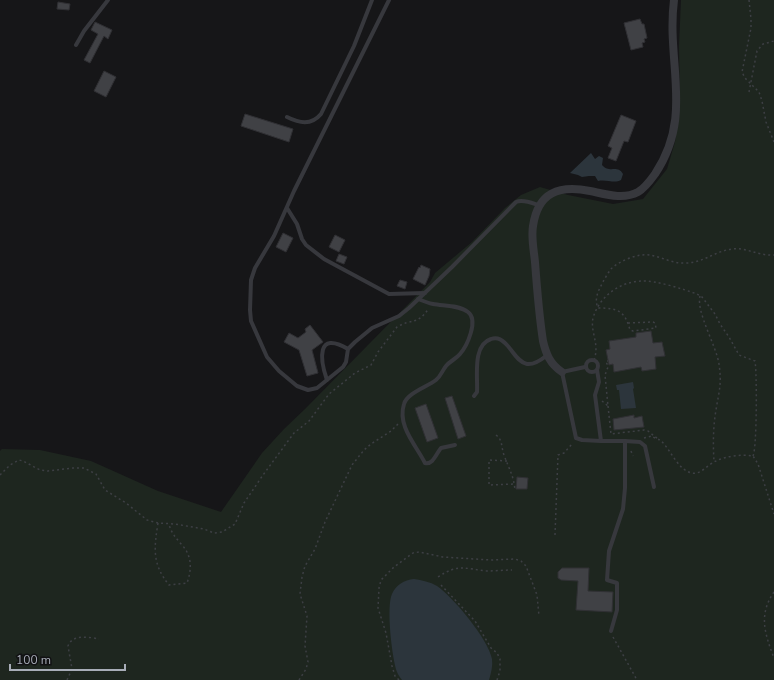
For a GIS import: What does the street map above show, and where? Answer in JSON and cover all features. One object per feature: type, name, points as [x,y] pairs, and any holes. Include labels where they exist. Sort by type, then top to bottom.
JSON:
[{"type":"street","points":[[562,372],[556,368],[546,356],[540,324],[532,231],[538,205],[548,195],[562,190],[579,189],[615,196],[631,194],[637,192],[645,186],[656,173],[669,148],[676,116],[677,90],[674,65],[673,31],[674,0]]},
{"type":"lane","points":[[76,45],[84,31],[108,0]]},
{"type":"lane","points":[[287,117],[305,123],[311,122],[318,118],[321,114],[354,46],[372,0]]},
{"type":"lane","points":[[389,0],[294,191],[274,236],[255,268],[251,280],[250,310],[252,321],[267,357],[287,380],[308,390],[317,388],[343,367],[346,362],[348,349],[362,335],[372,328],[400,316],[516,202],[520,200],[538,205]]},
{"type":"lane","points":[[287,208],[297,224],[302,239],[306,245],[324,259],[389,294],[425,293]]},
{"type":"lane","points":[[418,299],[430,304],[463,310],[470,313],[472,319],[472,330],[462,352],[447,365],[440,376],[406,400],[404,406],[404,416],[409,437],[424,463],[427,464],[432,462],[441,448],[455,445]]},
{"type":"lane","points":[[474,396],[477,392],[477,359],[481,348],[489,339],[498,338],[505,342],[517,357],[525,364],[532,364],[546,356]]},
{"type":"lane","points":[[328,380],[321,360],[324,348],[328,343],[332,342],[348,349]]},
{"type":"lane","points":[[585,367],[587,362],[590,360],[594,360],[598,364],[597,370],[599,382],[595,395],[601,441]]},
{"type":"lane","points":[[585,367],[562,372],[576,438],[582,440],[640,442],[645,446],[654,487]]},
{"type":"lane","points":[[585,367],[590,373],[597,370]]},
{"type":"lane","points":[[611,632],[617,610],[617,584],[607,580],[609,550],[623,509],[625,488],[625,441]]},
{"type":"path","points":[[749,0],[751,28],[742,72],[759,92],[766,122],[774,142]]},
{"type":"path","points":[[749,92],[753,66],[759,47],[763,44],[774,41]]},
{"type":"path","points":[[598,308],[596,298],[598,291],[611,269],[631,257],[650,255],[673,262],[686,264],[701,261],[720,252],[732,249],[748,250],[760,255],[774,255]]},
{"type":"path","points":[[594,360],[597,345],[593,323],[594,318],[602,299],[612,292],[628,284],[649,282],[671,286],[700,296],[715,314],[739,355],[755,361],[755,446],[753,456],[758,464],[774,514]]},
{"type":"path","points":[[700,296],[699,300],[701,309],[718,362],[721,384],[714,427],[714,462]]},
{"type":"path","points":[[0,476],[10,466],[21,460],[45,471],[84,468],[96,474],[102,487],[126,503],[144,518],[158,523],[175,524],[218,533],[234,525],[244,503],[263,475],[294,433],[309,420],[330,394],[355,373],[370,365],[397,327],[420,319],[430,304]]},
{"type":"path","points":[[598,308],[615,309],[625,316],[630,330],[633,331],[656,328],[655,323],[653,322],[628,323]]},
{"type":"path","points":[[608,361],[606,361],[608,367],[605,375],[611,434],[644,430],[648,431],[666,447],[683,468],[692,473],[700,473],[714,462],[721,459],[732,456],[753,456]]},
{"type":"path","points":[[595,395],[608,406]]},
{"type":"path","points":[[299,680],[306,670],[308,662],[305,646],[307,616],[300,594],[302,577],[307,563],[315,549],[321,531],[338,494],[355,461],[371,444],[395,429],[404,416]]},
{"type":"path","points":[[496,435],[501,440],[504,454],[513,474],[515,491]]},
{"type":"path","points":[[640,442],[648,436],[652,436],[658,440]]},
{"type":"path","points":[[555,536],[558,455],[564,453],[576,438]]},
{"type":"path","points":[[508,462],[489,460],[489,485],[515,484]]},
{"type":"path","points":[[158,523],[154,556],[158,569],[169,585],[187,583],[190,575],[188,553],[170,531],[168,524]]},
{"type":"path","points":[[399,680],[395,676],[392,666],[386,633],[378,608],[379,588],[381,580],[394,567],[413,553],[419,552],[443,557],[491,560],[515,559],[522,561],[526,566],[537,595],[539,616]]},
{"type":"path","points":[[438,577],[459,567],[486,571],[512,570]]},
{"type":"path","points":[[442,585],[475,621],[491,648],[497,653],[500,659],[500,671],[497,680]]},
{"type":"path","points":[[774,592],[766,605],[764,613],[768,642],[774,658]]},
{"type":"path","points":[[611,632],[637,680]]},
{"type":"path","points":[[67,680],[72,669],[68,646],[70,643],[76,638],[99,638]]},
{"type":"shaded area","points":[[681,0],[774,0],[774,680],[0,680],[0,451],[2,449],[40,450],[91,461],[158,491],[221,512],[262,453],[284,429],[430,282],[435,273],[472,242],[505,208],[521,195],[540,187],[568,195],[613,204],[643,199],[667,169],[675,142],[680,105],[679,46]]},
{"type":"shaded area","points":[[591,153],[595,159],[599,156],[603,158],[602,165],[605,168],[621,171],[623,174],[621,180],[616,182],[598,181],[595,176],[582,177],[570,173]]},
{"type":"shaded area","points":[[633,382],[636,408],[621,409],[619,390],[617,390],[616,385]]},
{"type":"shaded area","points":[[414,579],[426,581],[437,586],[461,609],[477,630],[492,659],[489,680],[402,680],[398,675],[393,656],[390,633],[390,601],[392,594],[398,586],[407,580]]},
{"type":"building","points":[[58,2],[70,4],[69,10],[57,9]]},
{"type":"building","points":[[640,19],[642,24],[644,24],[647,38],[644,39],[645,42],[642,43],[643,47],[631,50],[624,23]]},
{"type":"building","points":[[95,22],[112,30],[108,39],[104,36],[90,63],[84,60],[98,34],[91,30]]},
{"type":"building","points":[[104,71],[116,77],[106,97],[94,91]]},
{"type":"building","points":[[245,114],[293,129],[289,142],[241,126]]},
{"type":"building","points":[[621,115],[636,121],[628,142],[624,141],[616,161],[608,158],[612,148],[608,146]]},
{"type":"building","points":[[283,233],[293,238],[286,252],[276,247]]},
{"type":"building","points":[[335,235],[345,240],[339,252],[329,247]]},
{"type":"building","points":[[339,254],[347,257],[344,264],[336,261]]},
{"type":"building","points":[[421,265],[430,269],[425,285],[413,279]]},
{"type":"building","points":[[400,280],[407,282],[405,289],[397,286]]},
{"type":"building","points":[[310,325],[323,342],[312,350],[318,373],[307,376],[299,350],[284,342],[289,333],[298,338],[306,332],[305,329]]},
{"type":"building","points":[[651,331],[653,343],[662,342],[665,356],[655,357],[656,369],[642,371],[641,367],[614,372],[613,364],[609,365],[606,350],[610,349],[609,341],[636,337],[636,333]]},
{"type":"building","points":[[452,396],[466,436],[458,439],[445,398]]},
{"type":"building","points":[[426,404],[438,438],[427,442],[415,408]]},
{"type":"building","points":[[634,415],[634,418],[642,416],[644,427],[614,430],[613,419]]},
{"type":"building","points":[[517,477],[528,478],[527,489],[516,489]]},
{"type":"building","points":[[562,568],[589,568],[588,591],[613,592],[612,612],[576,610],[578,581],[561,580],[558,578],[558,572]]}]
